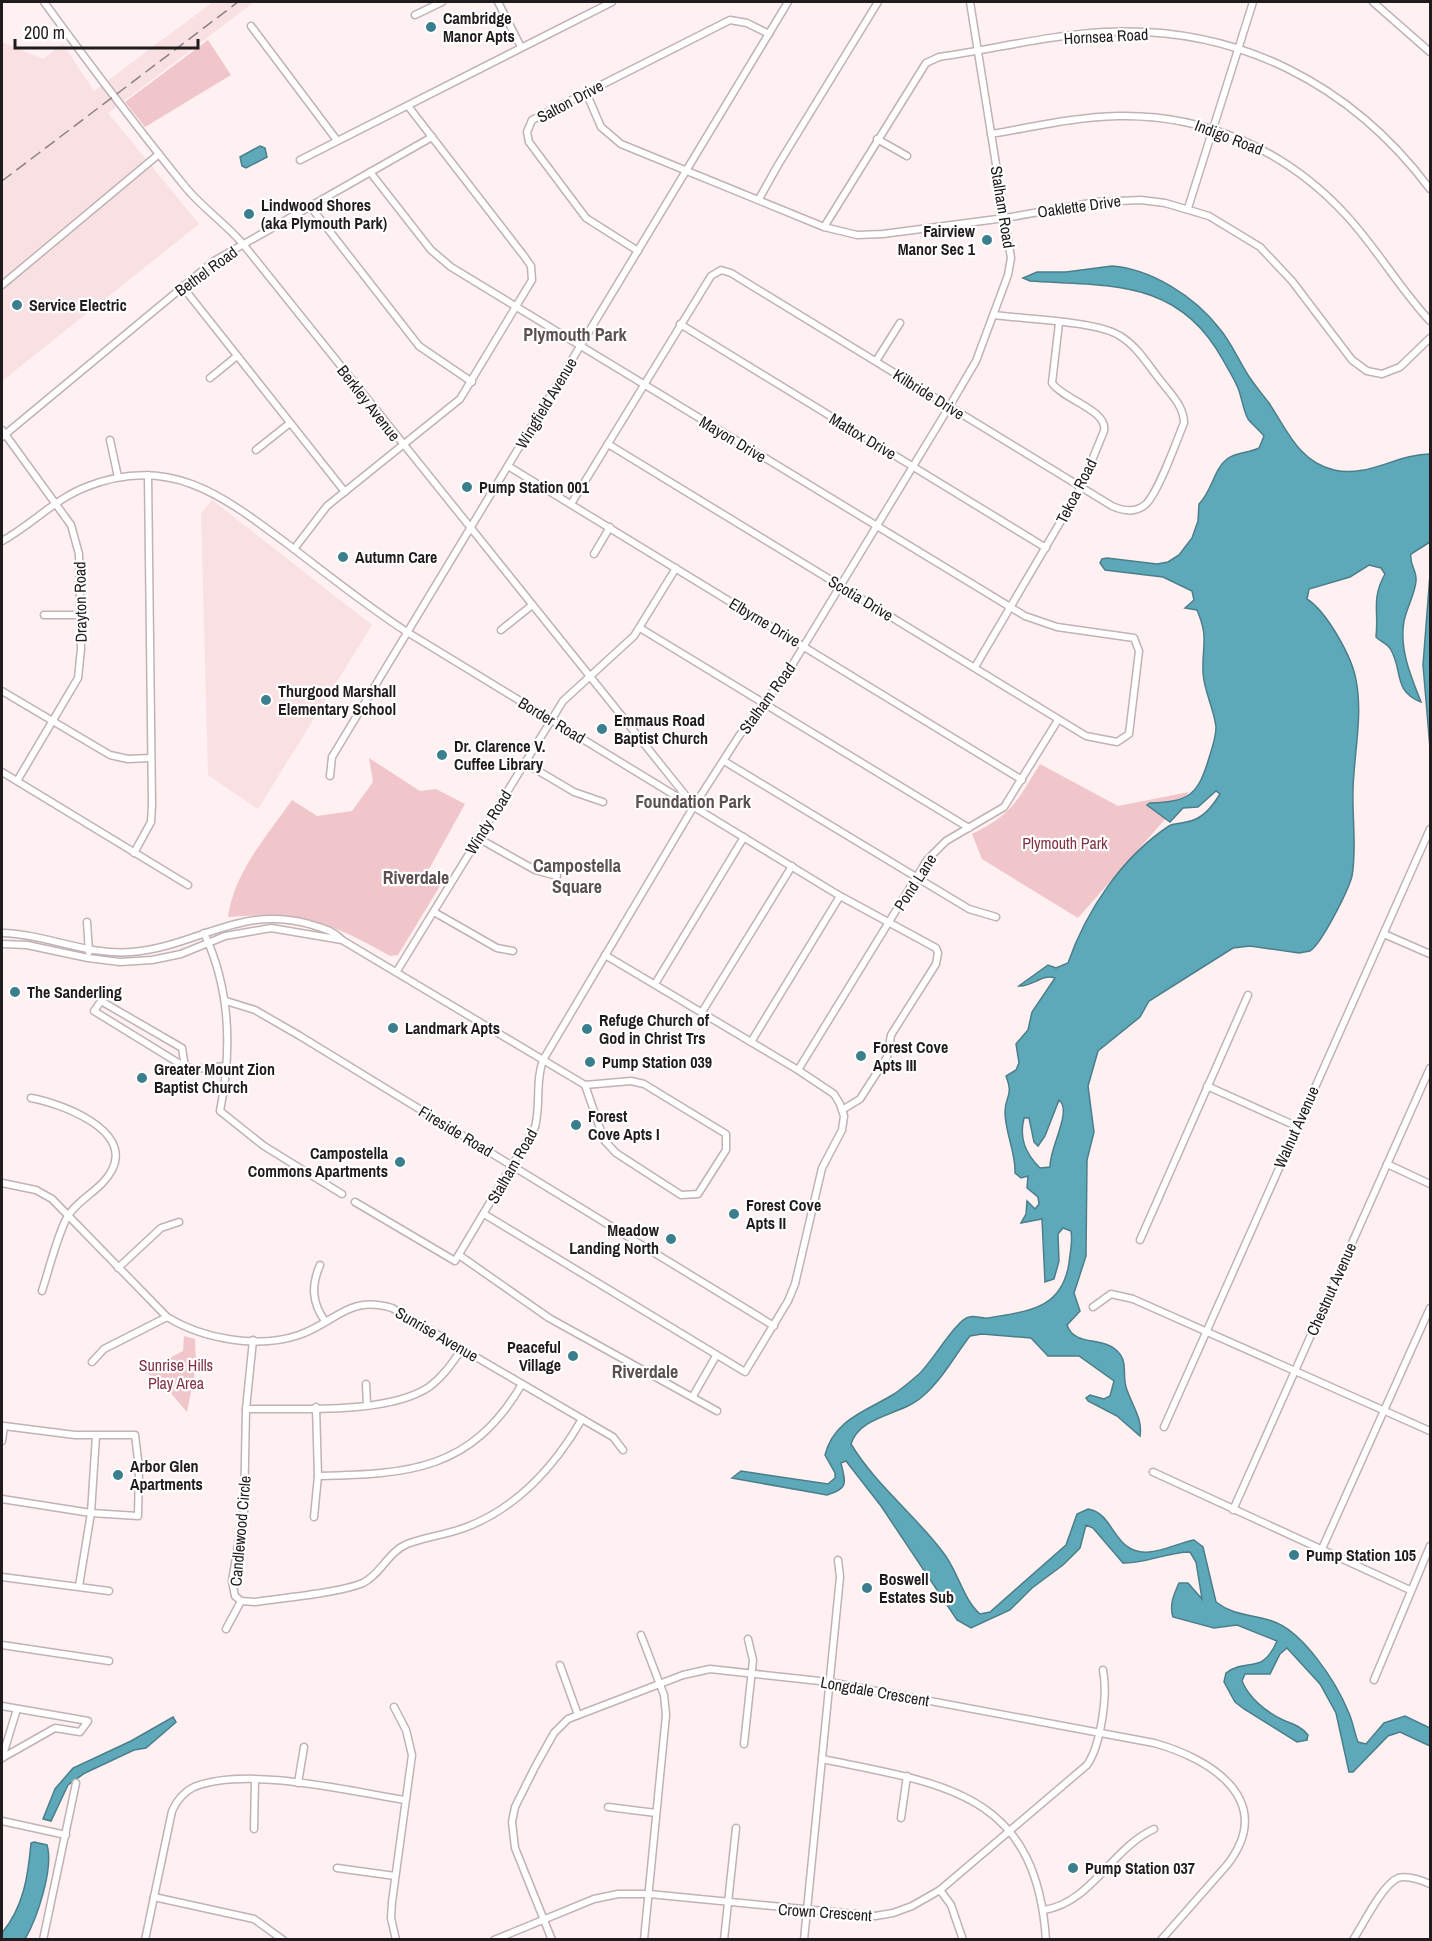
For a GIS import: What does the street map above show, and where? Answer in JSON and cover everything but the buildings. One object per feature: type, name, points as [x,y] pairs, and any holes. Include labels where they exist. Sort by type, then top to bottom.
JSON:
[{"type":"street","name":"Berkley Avenue","points":[[44,2],[159,154],[199,202],[221,220],[243,244],[531,606],[694,806]]},
{"type":"street","points":[[415,15],[442,2]]},
{"type":"street","points":[[498,2],[521,46]]},
{"type":"street","points":[[300,160],[336,139],[408,106],[521,46],[612,2]]},
{"type":"street","name":"Wingfield Avenue","points":[[330,776],[332,757],[788,2]]},
{"type":"street","points":[[759,199],[878,2]]},
{"type":"street","name":"Stalham Road","points":[[459,1255],[535,1127],[538,1117],[537,1079],[543,1060],[694,806],[804,646],[976,361],[1011,266],[970,2]]},
{"type":"street","points":[[1188,208],[1253,2]]},
{"type":"street","points":[[1373,2],[1431,52]]},
{"type":"street","name":"Salton Drive","points":[[638,251],[586,218],[548,170],[527,137],[529,126],[538,116],[730,20],[747,22],[769,34]]},
{"type":"street","points":[[251,26],[336,139]]},
{"type":"street","name":"Hornsea Road","points":[[824,227],[926,63],[939,57],[1084,34],[1119,32],[1166,34],[1238,50],[1304,76],[1334,94],[1385,135],[1431,189]]},
{"type":"street","name":"Oaklette Drive","points":[[586,92],[601,127],[612,138],[824,227],[857,235],[875,234],[1005,218],[1120,200],[1153,201],[1188,208],[1224,223],[1260,247],[1292,281],[1352,360],[1367,371],[1382,374],[1400,367],[1431,338]]},
{"type":"street","points":[[294,549],[322,511],[454,405],[472,382],[532,280],[531,266],[408,106]]},
{"type":"street","name":"Indigo Road","points":[[991,134],[1116,116],[1170,118],[1213,129],[1271,153],[1321,189],[1351,220],[1431,321]]},
{"type":"street","name":"Bethel Road","points":[[2,434],[214,261],[432,137]]},
{"type":"street","points":[[877,139],[907,156]]},
{"type":"street","points":[[2,285],[159,154]]},
{"type":"street","name":"Mayon Drive","points":[[370,172],[441,260],[580,346],[1010,607],[1042,623],[1130,637],[1136,641],[1139,651],[1129,734],[1117,742]]},
{"type":"street","points":[[310,206],[411,338],[424,351],[472,382]]},
{"type":"street","name":"Kilbride Drive","points":[[680,324],[711,276],[721,270],[731,273],[1081,487],[1122,510],[1138,508],[1150,499],[1184,423],[1181,409],[1173,396],[1126,340],[1107,330],[1059,323]]},
{"type":"street","points":[[182,286],[345,492]]},
{"type":"street","points":[[994,315],[1059,323]]},
{"type":"street","name":"Tekoa Road","points":[[975,667],[1081,487],[1105,426],[1101,417],[1063,394],[1052,383],[1059,323]]},
{"type":"street","points":[[572,504],[680,324]]},
{"type":"street","name":"Mattox Drive","points":[[680,324],[1046,548]]},
{"type":"street","points":[[876,361],[900,324]]},
{"type":"street","points":[[210,378],[237,356]]},
{"type":"street","points":[[256,450],[291,423]]},
{"type":"street","name":"Drayton Road","points":[[2,434],[57,503],[76,537],[79,554],[81,649],[78,678],[17,781]]},
{"type":"street","points":[[111,440],[118,477]]},
{"type":"street","name":"Scotia Drive","points":[[608,444],[1058,720],[1086,736],[1117,742]]},
{"type":"street","name":"Elbyrne Drive","points":[[508,466],[1022,780]]},
{"type":"street","points":[[134,853],[151,822],[148,475]]},
{"type":"street","name":"Border Road","points":[[2,541],[57,503],[84,488],[118,477],[148,475],[180,479],[211,491],[238,507],[368,607],[407,632],[840,896],[936,948],[938,959],[891,1035],[887,1057],[860,1099],[842,1110]]},
{"type":"street","points":[[594,554],[610,527]]},
{"type":"street","name":"Windy Road","points":[[397,971],[551,719],[569,694],[620,651],[640,628],[676,568]]},
{"type":"street","points":[[501,630],[531,606]]},
{"type":"street","points":[[44,615],[79,615]]},
{"type":"street","points":[[640,628],[969,828]]},
{"type":"street","points":[[2,691],[110,755],[128,759],[151,758]]},
{"type":"street","name":"Pond Lane","points":[[798,1070],[916,878],[939,846],[998,813],[1022,780],[1058,720]]},
{"type":"street","points":[[724,761],[969,909],[996,917]]},
{"type":"street","points":[[525,764],[574,792],[603,802]]},
{"type":"street","points":[[2,772],[188,885]]},
{"type":"street","points":[[655,783],[661,780],[666,772]]},
{"type":"street","name":"Walnut Avenue","points":[[1164,1427],[1296,1126],[1431,829]]},
{"type":"street","points":[[655,984],[744,837]]},
{"type":"street","points":[[478,838],[535,870],[557,876]]},
{"type":"street","points":[[702,1012],[792,866]]},
{"type":"street","points":[[751,1042],[840,896]]},
{"type":"street","points":[[434,912],[497,948],[513,951]]},
{"type":"street","points":[[2,933],[43,937],[89,949],[139,951],[252,919],[275,919],[318,927],[335,933],[342,940],[585,1084],[637,1081],[722,1131],[728,1139],[726,1150],[702,1190],[692,1196],[681,1195],[616,1153],[604,1140],[585,1084]]},
{"type":"street","points":[[87,922],[88,958]]},
{"type":"street","points":[[2,944],[40,947],[88,958],[120,962],[152,960],[181,954],[250,930],[271,928],[342,940]]},
{"type":"street","points":[[204,933],[226,1001],[227,1066],[220,1111],[264,1146],[342,1194]]},
{"type":"street","points":[[1384,934],[1431,954]]},
{"type":"street","points":[[484,1214],[745,1372],[792,1292],[822,1168],[842,1130],[842,1110],[834,1094],[798,1070],[605,955]]},
{"type":"street","points":[[1140,1240],[1248,995]]},
{"type":"street","points":[[184,1067],[182,1048],[100,1001],[94,1011],[184,1067],[194,1069],[227,1066]]},
{"type":"street","name":"Fireside Road","points":[[226,1001],[255,1010],[300,1036],[774,1326]]},
{"type":"street","name":"Chestnut Avenue","points":[[1233,1510],[1431,1068]]},
{"type":"street","points":[[1207,1086],[1296,1126]]},
{"type":"street","points":[[31,1098],[51,1102],[100,1127],[113,1143],[115,1158],[112,1171],[69,1214],[42,1291]]},
{"type":"street","points":[[1387,1164],[1431,1184]]},
{"type":"street","name":"Sunrise Avenue","points":[[2,1183],[36,1190],[52,1199],[69,1214],[166,1317],[200,1333],[253,1340],[298,1335],[351,1307],[381,1305],[406,1314],[613,1437],[623,1450]]},
{"type":"street","points":[[355,1202],[455,1261],[459,1255],[549,1318],[594,1345],[693,1396],[717,1411]]},
{"type":"street","points":[[118,1268],[161,1228],[179,1222]]},
{"type":"street","points":[[320,1265],[313,1288],[317,1310],[324,1322]]},
{"type":"street","points":[[1093,1307],[1107,1296],[1119,1294],[1206,1330],[1431,1431]]},
{"type":"street","points":[[1321,1551],[1431,1308]]},
{"type":"street","points":[[92,1362],[104,1349],[166,1317]]},
{"type":"street","name":"Candlewood Circle","points":[[253,1340],[246,1409],[244,1511],[232,1581],[235,1596],[241,1601],[255,1602],[362,1583],[379,1571],[399,1548],[481,1520],[506,1505],[546,1471],[567,1445],[582,1419]]},
{"type":"street","points":[[246,1409],[367,1405],[397,1401],[424,1390],[440,1379],[462,1349]]},
{"type":"street","points":[[693,1396],[716,1356]]},
{"type":"street","points":[[366,1384],[367,1405]]},
{"type":"street","points":[[318,1476],[396,1473],[443,1460],[483,1433],[505,1410],[522,1384]]},
{"type":"street","points":[[314,1517],[318,1476],[316,1407]]},
{"type":"street","points":[[2,1441],[4,1426],[96,1436],[135,1435],[139,1468],[138,1516],[91,1513],[2,1499]]},
{"type":"street","points":[[79,1586],[91,1513],[96,1436]]},
{"type":"street","points":[[1153,1472],[1410,1590]]},
{"type":"street","points":[[1374,1680],[1410,1590],[1431,1546]]},
{"type":"street","points":[[804,1940],[840,1576],[838,1560]]},
{"type":"street","points":[[2,1577],[109,1591]]},
{"type":"street","points":[[226,1629],[241,1601]]},
{"type":"street","points":[[641,1635],[666,1705],[644,1940]]},
{"type":"street","points":[[744,1744],[752,1651],[748,1639]]},
{"type":"street","points":[[2,1645],[109,1661]]},
{"type":"street","points":[[560,1665],[578,1715]]},
{"type":"street","name":"Longdale Crescent","points":[[552,1940],[515,1848],[512,1822],[515,1807],[554,1733],[562,1723],[578,1715],[701,1670],[829,1682],[1154,1743],[1187,1755],[1229,1785],[1244,1808],[1246,1826],[1238,1851],[1161,1940]]},
{"type":"street","name":"Crown Crescent","points":[[494,1940],[604,1896],[649,1894],[856,1916],[884,1915],[912,1906],[940,1890],[1080,1773],[1092,1758],[1098,1732],[1106,1694],[1103,1670]]},
{"type":"street","points":[[2,1706],[88,1721],[80,1732],[55,1728],[2,1758]]},
{"type":"street","points":[[394,1707],[406,1730],[412,1755],[391,1918],[396,1940]]},
{"type":"street","points":[[2,1758],[17,1708]]},
{"type":"street","points":[[298,1784],[304,1747]]},
{"type":"street","points":[[822,1759],[907,1776],[960,1793],[1011,1831],[1038,1883],[1044,1910],[1046,1940]]},
{"type":"street","points":[[901,1818],[907,1776]]},
{"type":"street","points":[[145,1940],[172,1810],[183,1793],[208,1784],[255,1780],[405,1800]]},
{"type":"street","points":[[254,1829],[255,1780]]},
{"type":"street","points":[[43,1940],[76,1783]]},
{"type":"street","points":[[608,1807],[656,1814]]},
{"type":"street","points":[[2,1821],[66,1835]]},
{"type":"street","points":[[724,1940],[735,1828]]},
{"type":"street","points":[[1044,1910],[1066,1905],[1132,1842],[1154,1829]]},
{"type":"street","points":[[337,1868],[395,1876]]},
{"type":"street","points":[[1353,1940],[1384,1892],[1398,1878],[1408,1877],[1431,1884]]},
{"type":"street","points":[[940,1890],[955,1912],[963,1940]]},
{"type":"street","points":[[154,1897],[254,1919],[283,1940]]},
{"type":"shaded area","points":[[213,2],[254,2],[108,113],[199,224],[2,381],[2,42],[43,59],[63,44],[94,91]]},
{"type":"shaded area","name":"Thurgood Marshall Elementary School","points":[[212,500],[372,625],[258,809],[208,775],[201,514]]},
{"type":"green space","points":[[208,40],[231,75],[145,127],[125,102]]},
{"type":"green space","points":[[369,758],[420,791],[436,789],[465,804],[428,871],[443,881],[398,955],[390,956],[349,934],[313,921],[275,916],[228,917],[231,901],[244,870],[292,800],[317,816],[352,811],[373,782]]},
{"type":"green space","name":"Plymouth Park","points":[[1040,764],[1118,806],[1189,792],[1078,918],[982,859],[972,834],[997,820],[1012,806]]},
{"type":"green space","name":"Sunrise Hills Play Area","points":[[184,1336],[195,1339],[196,1367],[187,1412],[169,1391],[145,1371],[183,1351]]},
{"type":"water","points":[[260,146],[265,148],[267,157],[246,168],[242,166],[240,157]]},
{"type":"water","points":[[1112,266],[1127,268],[1156,278],[1184,295],[1209,316],[1224,334],[1250,378],[1295,444],[1322,466],[1347,472],[1359,471],[1418,455],[1430,454],[1430,542],[1411,554],[1416,581],[1405,616],[1403,631],[1407,663],[1421,702],[1406,692],[1391,650],[1376,637],[1378,591],[1385,574],[1381,568],[1369,565],[1350,577],[1309,589],[1307,599],[1323,614],[1344,648],[1354,670],[1358,693],[1353,789],[1354,855],[1352,876],[1345,893],[1328,928],[1310,951],[1299,953],[1250,946],[1233,948],[1149,1001],[1140,1017],[1098,1051],[1088,1086],[1094,1132],[1087,1160],[1086,1256],[1074,1293],[1080,1311],[1067,1325],[1075,1336],[1109,1345],[1119,1353],[1124,1362],[1126,1387],[1140,1423],[1140,1436],[1117,1416],[1088,1401],[1086,1398],[1090,1395],[1104,1399],[1110,1396],[1114,1381],[1079,1356],[1048,1356],[1031,1338],[982,1334],[970,1336],[942,1375],[923,1396],[863,1427],[851,1444],[871,1472],[942,1551],[969,1600],[980,1614],[990,1612],[1066,1545],[1077,1514],[1088,1509],[1104,1518],[1121,1541],[1137,1551],[1149,1552],[1194,1540],[1203,1547],[1216,1602],[1229,1610],[1272,1621],[1284,1627],[1307,1646],[1327,1672],[1343,1699],[1358,1742],[1366,1744],[1384,1723],[1405,1716],[1430,1728],[1430,1746],[1400,1732],[1388,1736],[1353,1772],[1349,1772],[1336,1713],[1320,1684],[1287,1648],[1280,1654],[1270,1674],[1245,1674],[1242,1681],[1249,1693],[1264,1709],[1302,1729],[1308,1735],[1307,1740],[1297,1742],[1235,1702],[1224,1682],[1226,1673],[1234,1668],[1266,1659],[1277,1641],[1237,1625],[1214,1628],[1173,1617],[1172,1604],[1179,1583],[1188,1583],[1202,1599],[1196,1562],[1190,1552],[1123,1563],[1093,1528],[1086,1525],[1080,1548],[1063,1565],[1032,1588],[1010,1610],[971,1628],[957,1620],[881,1506],[846,1461],[841,1463],[844,1485],[827,1495],[732,1478],[741,1471],[828,1484],[835,1478],[835,1473],[825,1455],[836,1433],[853,1417],[894,1394],[919,1374],[958,1325],[971,1317],[988,1318],[1029,1310],[1051,1299],[1059,1290],[1065,1279],[1069,1263],[1071,1231],[1063,1228],[1058,1234],[1059,1261],[1054,1279],[1045,1282],[1042,1219],[1021,1223],[1026,1214],[1027,1201],[1035,1209],[1039,1204],[1038,1197],[1027,1188],[1028,1176],[1021,1178],[1015,1173],[1005,1112],[1009,1092],[1006,1076],[1016,1070],[1019,1063],[1016,1044],[1028,1030],[1032,1012],[1055,978],[1046,977],[1019,986],[1048,965],[1056,968],[1068,963],[1095,905],[1121,869],[1136,853],[1169,826],[1192,821],[1202,816],[1220,794],[1216,791],[1198,807],[1183,808],[1170,822],[1147,805],[1174,801],[1190,794],[1205,771],[1215,739],[1216,727],[1204,680],[1203,628],[1197,610],[1185,608],[1194,600],[1192,591],[1163,577],[1105,570],[1100,563],[1102,559],[1107,558],[1157,564],[1168,562],[1179,555],[1192,538],[1198,521],[1199,504],[1223,463],[1235,455],[1259,448],[1264,436],[1248,419],[1238,388],[1223,360],[1205,334],[1186,314],[1164,301],[1140,292],[1088,284],[1030,281],[1023,278],[1037,272],[1066,272]],"holes":[[[1059,1100],[1063,1105],[1062,1121],[1050,1167],[1040,1168],[1030,1157],[1023,1139],[1024,1118],[1029,1118],[1034,1142],[1038,1146],[1045,1136]]]},
{"type":"water","points":[[1430,574],[1430,748],[1423,665]]},
{"type":"water","points":[[173,1717],[176,1722],[146,1748],[134,1750],[85,1773],[68,1785],[51,1821],[43,1819],[55,1789],[73,1768],[131,1741]]},
{"type":"water","points":[[31,1843],[47,1845],[49,1855],[39,1907],[25,1939],[2,1939],[2,1933],[15,1912],[24,1890]]},
{"type":"railway","points":[[2,181],[238,2]]},
{"type":"place","name":"Cambridge Manor Apts","points":[[431,27]]},
{"type":"place","name":"Lindwood Shores (aka Plymouth Park)","points":[[249,214]]},
{"type":"place","name":"Fairview Manor Sec 1","points":[[987,240]]},
{"type":"place","name":"Service Electric","points":[[17,305]]},
{"type":"place","name":"Pump Station 001","points":[[467,487]]},
{"type":"place","name":"Autumn Care","points":[[343,557]]},
{"type":"place","name":"Thurgood Marshall Elementary School","points":[[266,700]]},
{"type":"place","name":"Emmaus Road Baptist Church","points":[[602,729]]},
{"type":"place","name":"Dr. Clarence V. Cuffee Library","points":[[442,755]]},
{"type":"place","name":"The Sanderling","points":[[15,992]]},
{"type":"place","name":"Landmark Apts","points":[[393,1028]]},
{"type":"place","name":"Refuge Church of God in Christ Trs","points":[[587,1029]]},
{"type":"place","name":"Forest Cove Apts III","points":[[861,1056]]},
{"type":"place","name":"Pump Station 039","points":[[590,1062]]},
{"type":"place","name":"Greater Mount Zion Baptist Church","points":[[142,1078]]},
{"type":"place","name":"Forest Cove Apts I","points":[[576,1125]]},
{"type":"place","name":"Campostella Commons Apartments","points":[[400,1162]]},
{"type":"place","name":"Forest Cove Apts II","points":[[734,1214]]},
{"type":"place","name":"Meadow Landing North","points":[[671,1239]]},
{"type":"place","name":"Peaceful Village","points":[[573,1356]]},
{"type":"place","name":"Arbor Glen Apartments","points":[[118,1475]]},
{"type":"place","name":"Pump Station 105","points":[[1294,1555]]},
{"type":"place","name":"Boswell Estates Sub","points":[[867,1588]]},
{"type":"place","name":"Pump Station 037","points":[[1073,1868]]},
{"type":"district","name":"Plymouth Park","points":[[575,335]]},
{"type":"district","name":"Foundation Park","points":[[693,802]]},
{"type":"district","name":"Campostella Square","points":[[577,876]]},
{"type":"district","name":"Riverdale","points":[[416,878]]},
{"type":"district","name":"Riverdale","points":[[645,1372]]}]
